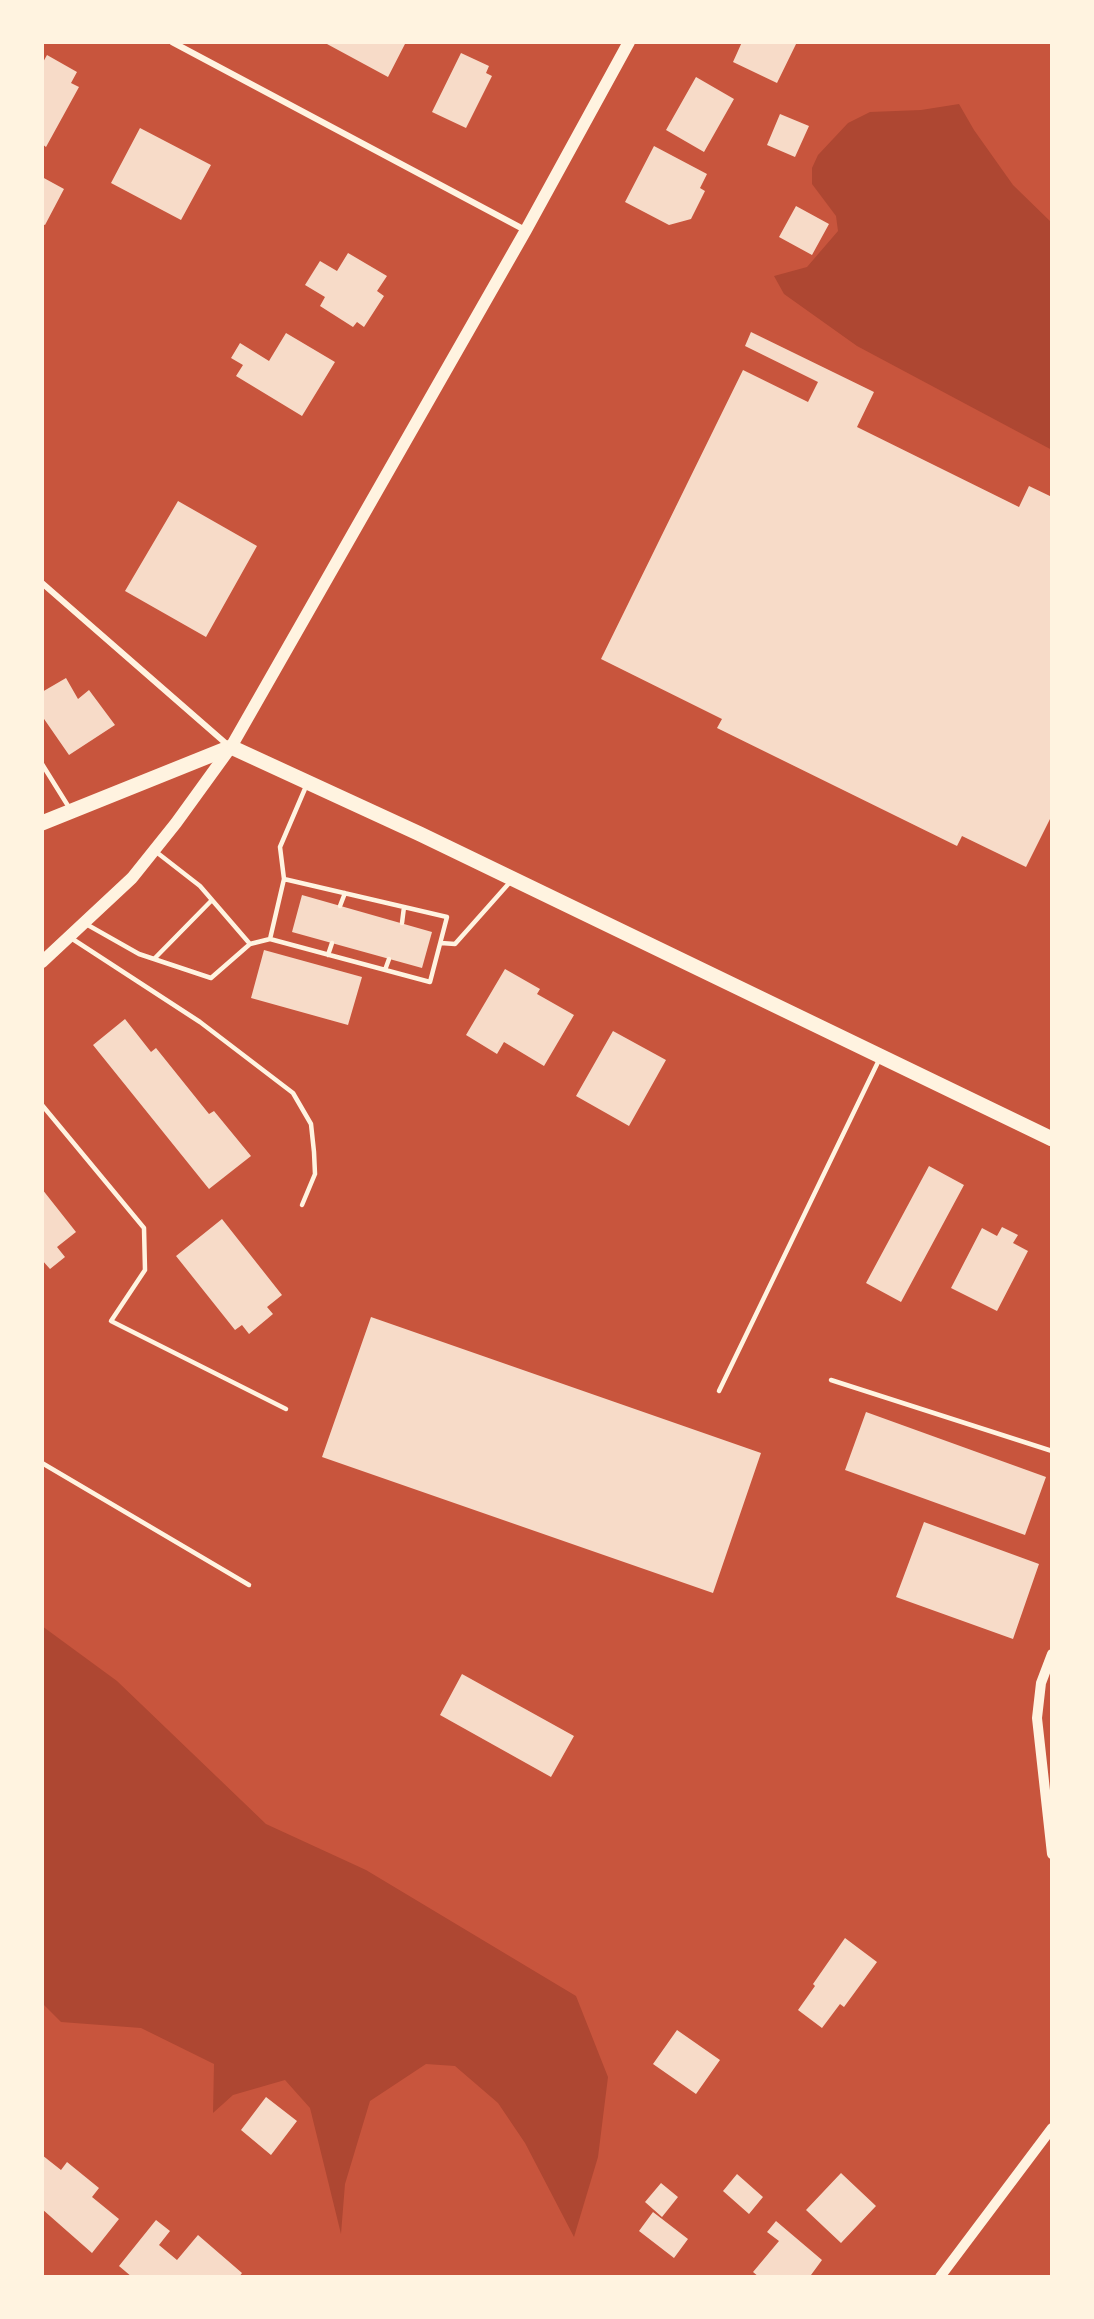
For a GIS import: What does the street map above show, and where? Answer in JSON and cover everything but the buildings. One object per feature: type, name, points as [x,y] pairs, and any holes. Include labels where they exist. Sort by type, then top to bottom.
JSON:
[{"type":"main road","points":[[42,962],[132,878],[155,851],[231,747],[526,230],[628,42]]},
{"type":"main road","points":[[42,823],[231,747],[881,1054],[1052,1138]]},
{"type":"street","points":[[172,42],[526,230]]},
{"type":"street","points":[[42,583],[231,747]]},
{"type":"street","points":[[1052,1654],[1041,1683],[1036,1718],[1052,1854]]},
{"type":"street","points":[[940,2277],[1052,2128]]},
{"type":"lane","points":[[42,764],[72,811]]},
{"type":"lane","points":[[270,939],[284,879],[280,847],[307,782]]},
{"type":"lane","points":[[155,851],[200,886],[250,944]]},
{"type":"lane","points":[[85,923],[139,954],[211,978],[250,944],[270,939],[430,982],[447,917],[284,879]]},
{"type":"lane","points":[[441,942],[455,944],[513,879]]},
{"type":"lane","points":[[340,906],[345,893]]},
{"type":"lane","points":[[154,959],[212,900]]},
{"type":"lane","points":[[402,923],[404,907]]},
{"type":"lane","points":[[69,937],[200,1022],[293,1093],[311,1124],[314,1152],[315,1174],[302,1205]]},
{"type":"lane","points":[[328,955],[332,943]]},
{"type":"lane","points":[[385,970],[389,959]]},
{"type":"lane","points":[[719,1391],[881,1054]]},
{"type":"lane","points":[[42,1105],[144,1228],[145,1270],[111,1321],[286,1409]]},
{"type":"lane","points":[[831,1380],[1052,1451]]},
{"type":"lane","points":[[42,1463],[249,1586]]},
{"type":"shaded area","points":[[959,104],[974,130],[1013,185],[1052,223],[1052,450],[857,346],[784,294],[774,276],[807,267],[838,231],[836,216],[812,184],[812,168],[818,155],[848,123],[870,112],[921,110]]},
{"type":"shaded area","points":[[42,1626],[117,1681],[266,1824],[366,1870],[576,1996],[608,2077],[598,2157],[574,2237],[525,2143],[498,2103],[455,2066],[426,2064],[370,2101],[345,2184],[341,2234],[310,2108],[285,2080],[233,2095],[213,2113],[214,2064],[141,2028],[61,2022],[42,2003]]}]
